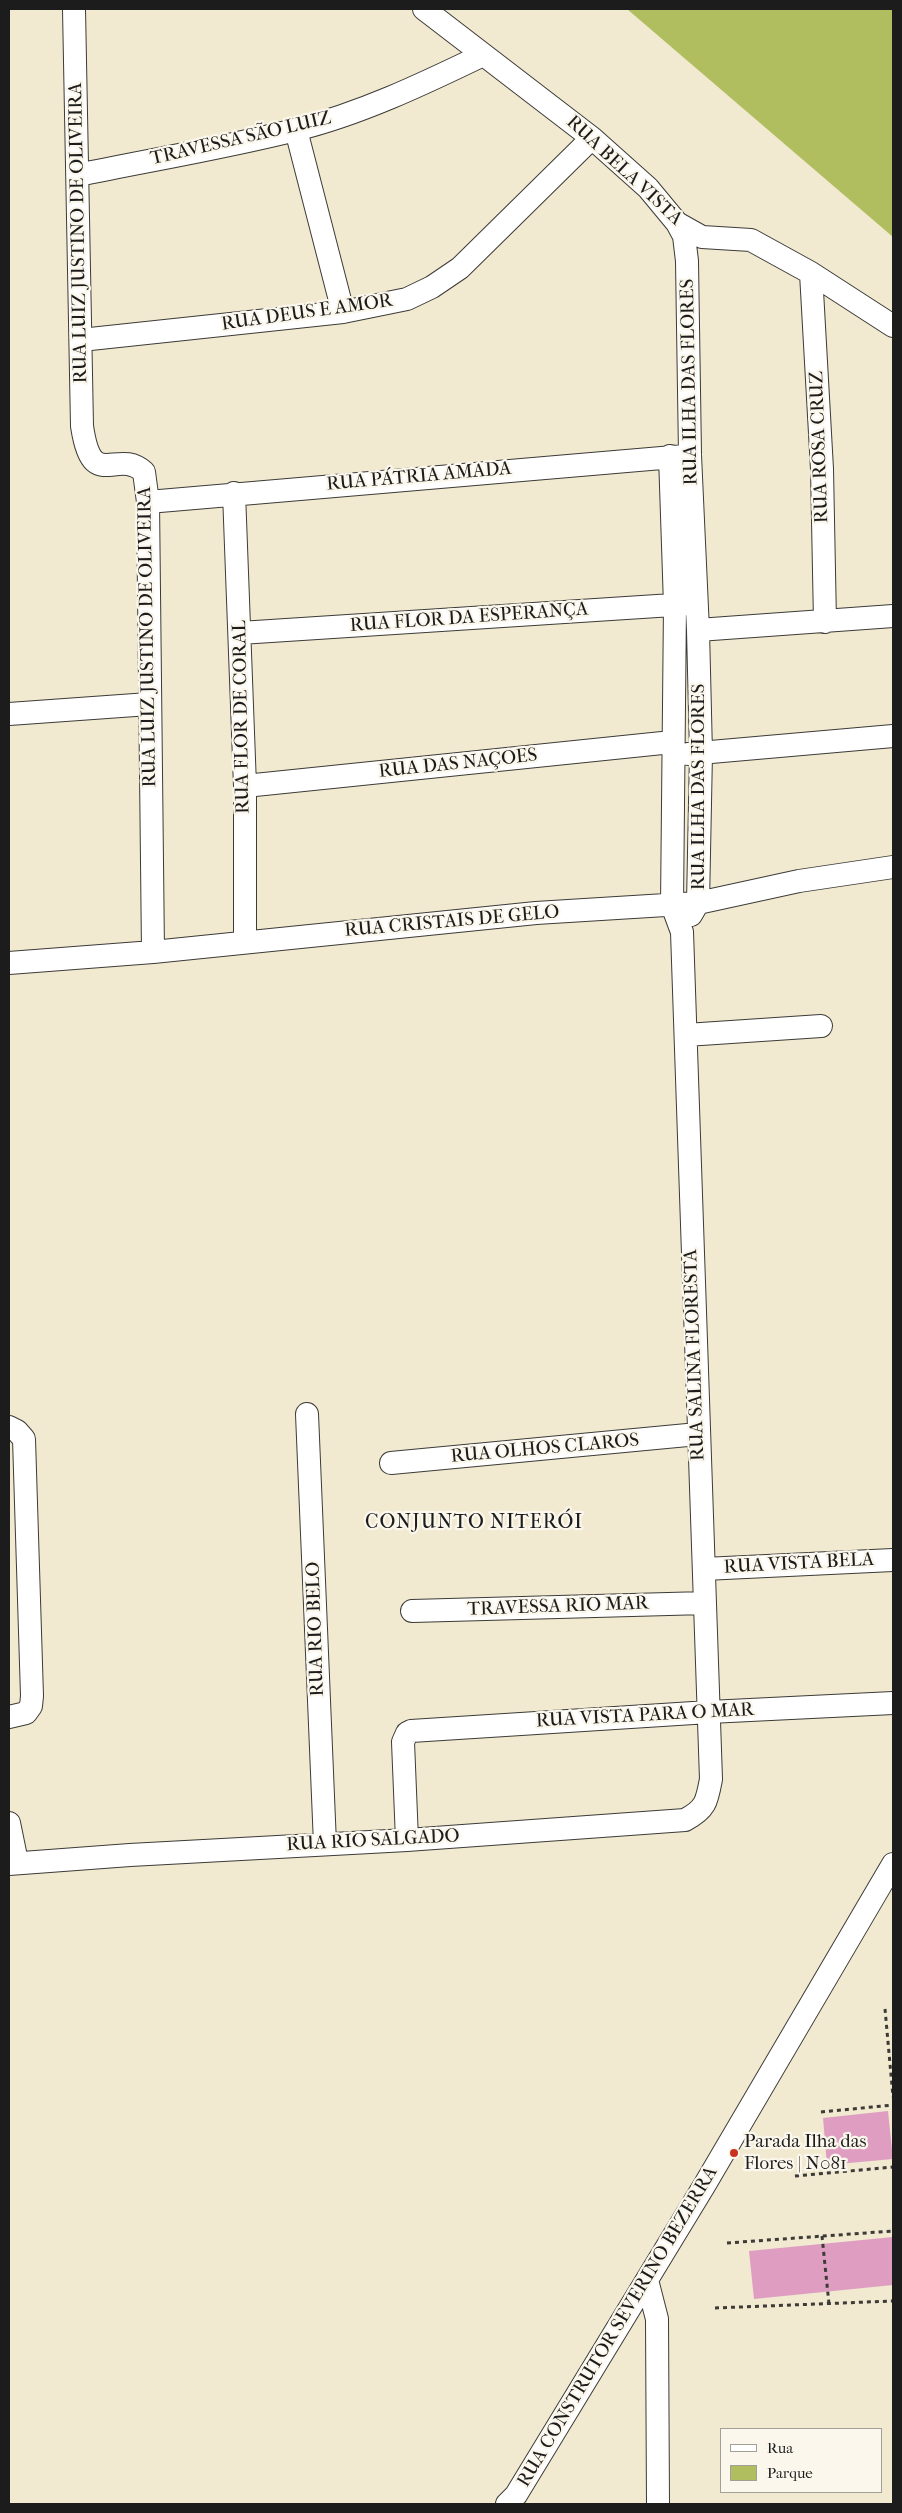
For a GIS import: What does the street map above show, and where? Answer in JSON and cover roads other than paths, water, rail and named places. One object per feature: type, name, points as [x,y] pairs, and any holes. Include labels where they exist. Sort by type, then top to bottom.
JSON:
[{"type":"street","name":"RUA LUIZ JUSTINO DE OLIVEIRA","points":[[74,9],[82,426],[88,456],[95,463],[102,466],[129,465],[140,468],[146,477],[148,502],[153,952]]},
{"type":"street","name":"RUA BELA VISTA","points":[[424,9],[548,102],[592,138],[648,188],[676,223],[702,236],[751,240],[811,273],[893,326]]},
{"type":"street","name":"TRAVESSA SÃO LUIZ","points":[[78,176],[296,130],[363,108],[419,85],[483,55]]},
{"type":"street","points":[[296,130],[343,312]]},
{"type":"street","name":"RUA DEUS E AMOR","points":[[81,340],[343,312],[407,299],[432,287],[460,268],[592,138]]},
{"type":"street","name":"RUA ILHA DAS FLORES","points":[[676,223],[684,236],[688,260],[675,604],[672,748],[672,905],[682,932]]},
{"type":"street","name":"RUA ROSA CRUZ","points":[[811,273],[822,469],[825,622]]},
{"type":"street","name":"RUA ILHA DAS FLORES","points":[[680,456],[697,603],[701,753],[698,903],[682,932]]},
{"type":"street","name":"RUA PÁTRIA AMADA","points":[[148,502],[234,493],[680,456]]},
{"type":"street","name":"RUA FLOR DE CORAL","points":[[234,493],[245,786],[245,942]]},
{"type":"street","name":"RUA FLOR DA ESPERANÇA","points":[[240,633],[697,603]]},
{"type":"street","points":[[698,630],[893,616]]},
{"type":"street","points":[[9,714],[149,704]]},
{"type":"street","name":"RUA DAS NAÇOES","points":[[245,786],[672,748],[701,753],[893,736]]},
{"type":"street","name":"RUA CRISTAIS DE GELO","points":[[9,963],[153,952],[536,913],[698,903],[799,881],[893,867]]},
{"type":"street","name":"RUA SALINA FLORESTA","points":[[682,932],[711,1779]]},
{"type":"street","points":[[686,1035],[821,1026]]},
{"type":"street","name":"RUA RIO BELO","points":[[307,1414],[325,1844]]},
{"type":"street","points":[[9,1427],[17,1431],[24,1440],[32,1696],[31,1706],[26,1713],[9,1717]]},
{"type":"street","name":"RUA OLHOS CLAROS","points":[[392,1463],[698,1434]]},
{"type":"street","name":"RUA VISTA BELA","points":[[704,1569],[893,1560]]},
{"type":"street","name":"TRAVESSA RIO MAR","points":[[412,1611],[705,1603]]},
{"type":"street","name":"RUA VISTA PARA O MAR","points":[[408,1840],[403,1742],[407,1733],[411,1731],[709,1712],[893,1703]]},
{"type":"street","name":"RUA RIO SALGADO","points":[[13,1863],[408,1840],[686,1820],[699,1812],[708,1799],[711,1779]]},
{"type":"street","points":[[9,1823],[13,1863]]},
{"type":"street","name":"RUA CONSTRUTOR SEVERINO BEZERRA","points":[[507,2504],[516,2495],[647,2280],[893,1864]]},
{"type":"street","points":[[647,2280],[657,2319],[658,2504]]},
{"type":"place","name":"Parada Ilha das Flores | N081","points":[[734,2153]]},
{"type":"district","name":"CONJUNTO NITERÓI","points":[[474,1523]]}]
